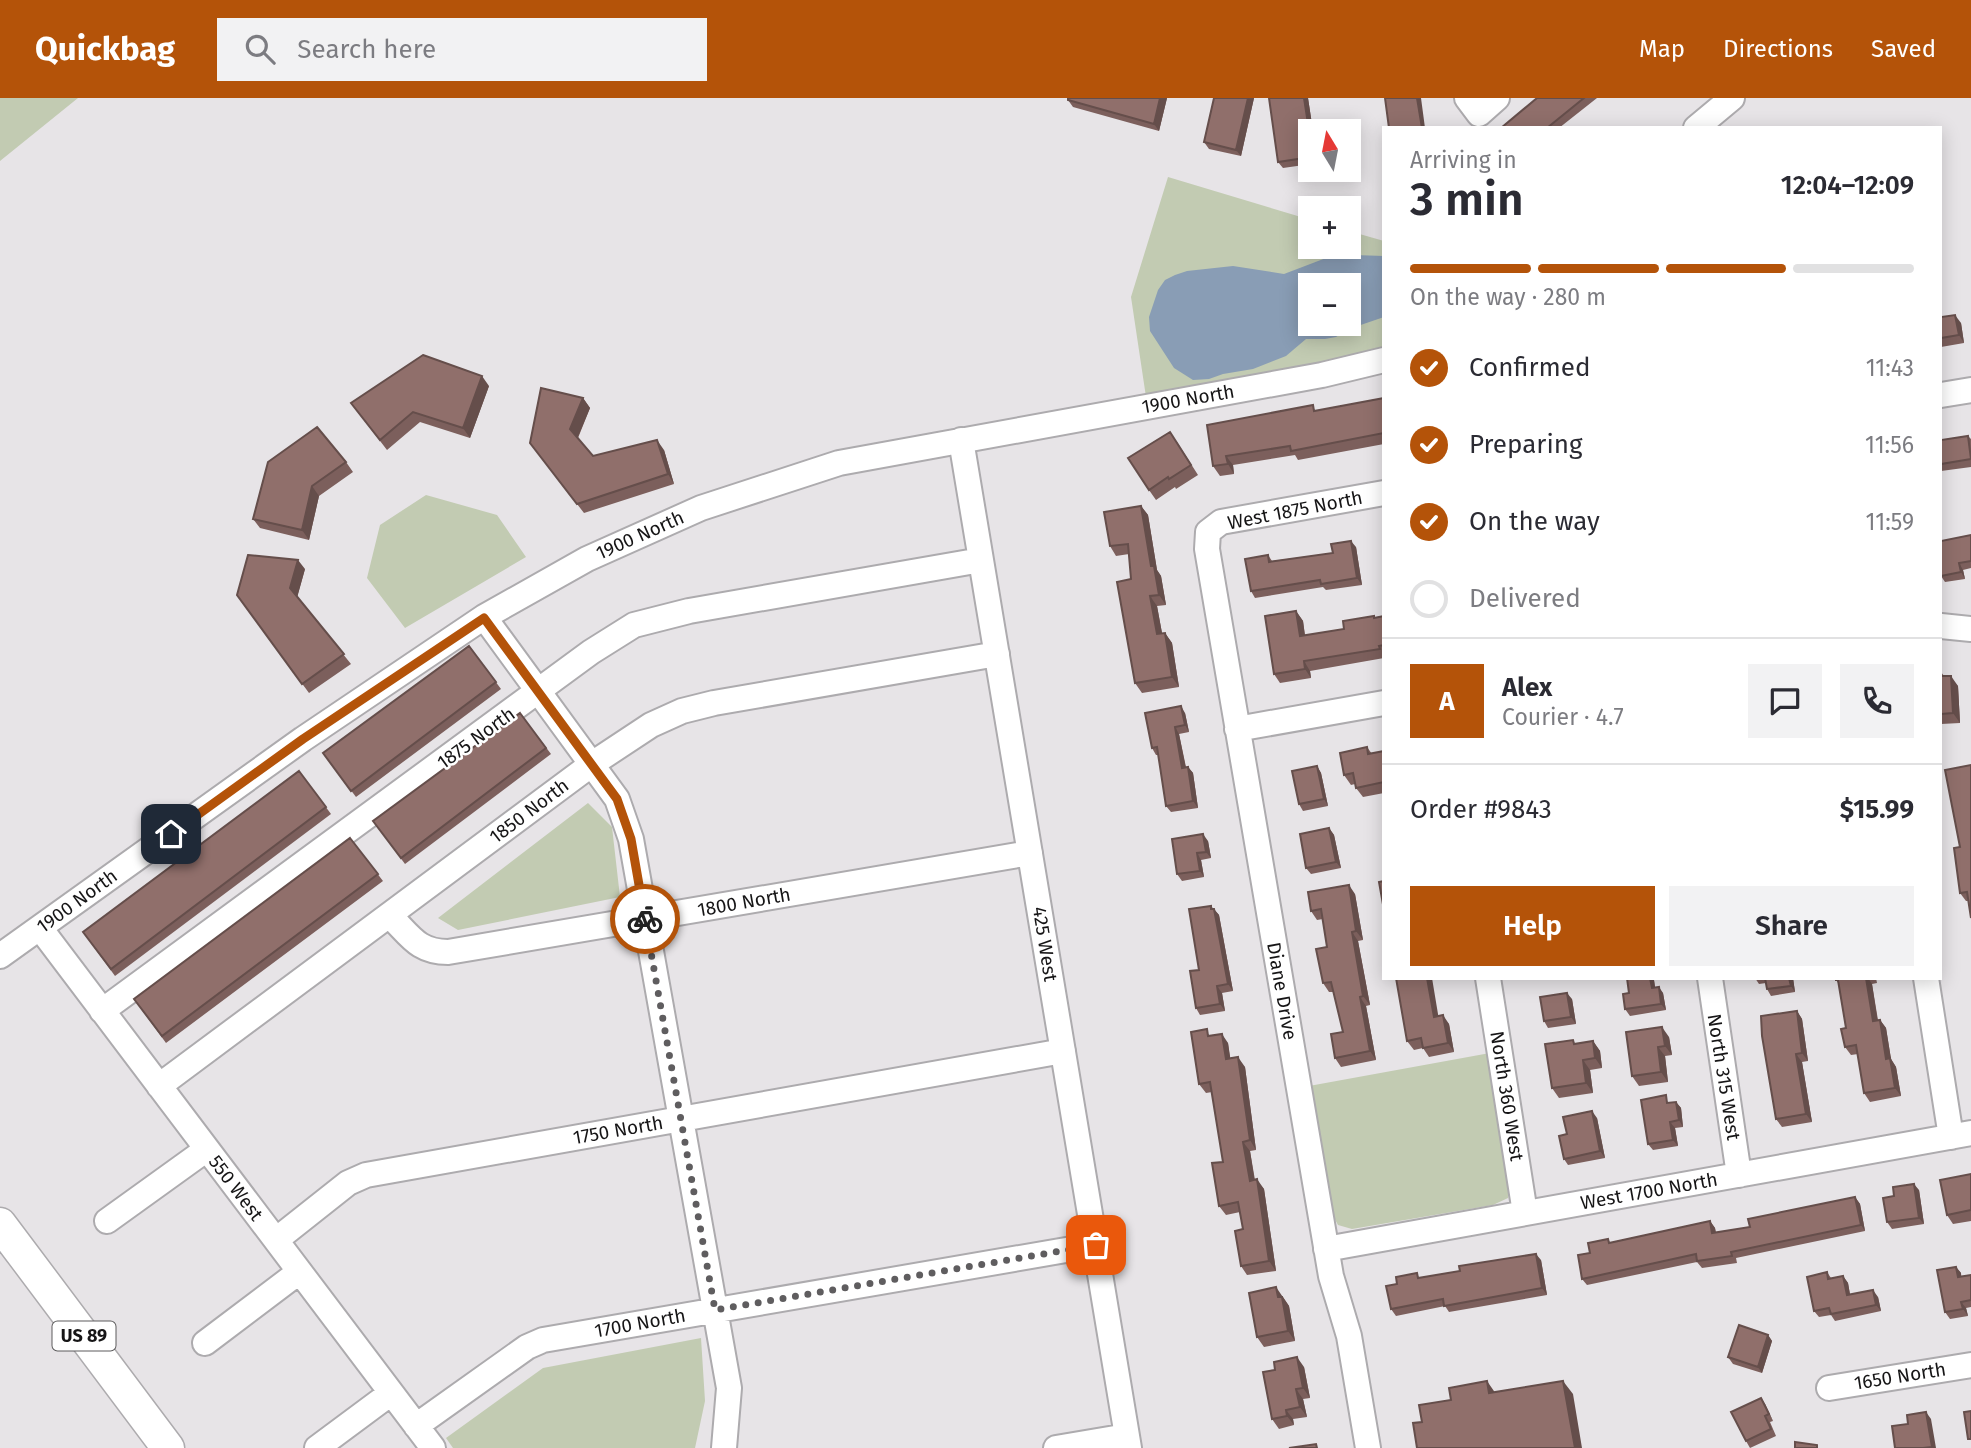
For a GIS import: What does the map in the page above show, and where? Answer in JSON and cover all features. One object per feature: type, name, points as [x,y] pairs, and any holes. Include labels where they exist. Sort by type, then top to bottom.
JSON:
[{"type":"main road","name":"US 89","points":[[0,1224],[168,1448]]},
{"type":"street","points":[[1467,98],[1479,114],[1497,98]]},
{"type":"street","points":[[1698,126],[1732,98]]},
{"type":"street","name":"1900 North","points":[[0,956],[303,739],[484,618],[587,559],[720,500],[839,463],[1322,375],[1382,360]]},
{"type":"street","points":[[1942,395],[1971,390]]},
{"type":"street","name":"425 West","points":[[961,440],[1128,1442]]},
{"type":"street","name":"West 1875 North","points":[[1208,532],[1221,522],[1382,493]]},
{"type":"street","name":"Diane Drive","points":[[1208,532],[1206,549],[1326,1249],[1349,1336],[1368,1448]]},
{"type":"street","name":"1875 North","points":[[102,1011],[591,652],[634,625],[689,611],[981,559]]},
{"type":"street","points":[[484,618],[617,799],[628,829],[729,1388],[729,1447]]},
{"type":"street","points":[[1942,626],[1971,629]]},
{"type":"street","name":"1850 North","points":[[159,1086],[592,764],[651,724],[682,711],[713,703],[997,654]]},
{"type":"street","points":[[1237,729],[1382,704]]},
{"type":"street","name":"1800 North","points":[[389,915],[421,946],[432,952],[449,952],[1030,853]]},
{"type":"street","name":"550 West","points":[[40,928],[433,1448]]},
{"type":"street","name":"North 360 West","points":[[1488,980],[1525,1213]]},
{"type":"street","name":"North 315 West","points":[[1710,980],[1739,1175]]},
{"type":"street","points":[[1926,980],[1961,1135]]},
{"type":"street","name":"1750 North","points":[[275,1240],[348,1184],[366,1175],[1063,1051]]},
{"type":"street","name":"West 1700 North","points":[[1326,1249],[1961,1135]]},
{"type":"street","points":[[107,1221],[207,1149]]},
{"type":"street","name":"1700 North","points":[[416,1426],[527,1347],[543,1340],[1096,1245]]},
{"type":"street","points":[[205,1343],[299,1272]]},
{"type":"street","name":"1650 North","points":[[1829,1388],[1971,1365]]},
{"type":"street","points":[[317,1448],[391,1394]]},
{"type":"street","points":[[1056,1448],[1128,1442]]},
{"type":"green space","points":[[0,98],[78,98],[0,161]]},
{"type":"green space","points":[[1168,177],[1298,216],[1298,259],[1361,259],[1361,234],[1382,240],[1382,349],[1146,397],[1131,297]]},
{"type":"green space","points":[[426,495],[497,515],[526,557],[405,628],[367,578],[380,525]]},
{"type":"green space","points":[[588,803],[612,827],[620,897],[458,930],[438,918]]},
{"type":"green space","points":[[1490,1053],[1511,1181],[1508,1198],[1493,1205],[1352,1229],[1338,1225],[1332,1214],[1309,1086]]},
{"type":"green space","points":[[701,1338],[705,1401],[695,1448],[453,1448],[446,1438],[543,1368]]},
{"type":"water","points":[[1382,256],[1382,318],[1361,325],[1361,273],[1298,273],[1298,336],[1338,336],[1306,339],[1286,356],[1253,369],[1193,380],[1174,368],[1150,331],[1149,317],[1158,290],[1165,280],[1187,271],[1233,266],[1284,274],[1323,259]]},
{"type":"building","points":[[1068,98],[1160,98],[1154,124]]},
{"type":"building","points":[[1214,98],[1248,98],[1236,150],[1204,142]]},
{"type":"building","points":[[1269,98],[1304,98],[1307,119],[1298,119],[1298,159],[1278,162]]},
{"type":"building","points":[[1385,98],[1417,98],[1422,126],[1389,126]]},
{"type":"building","points":[[1537,98],[1584,98],[1549,126],[1503,126]]},
{"type":"building","points":[[1955,315],[1959,335],[1942,338],[1942,317]]},
{"type":"building","points":[[423,355],[482,376],[463,428],[413,412],[380,440],[351,403]]},
{"type":"building","points":[[541,388],[583,398],[570,429],[593,456],[657,440],[668,474],[577,504],[530,443]]},
{"type":"building","points":[[1382,398],[1382,433],[1291,451],[1290,446],[1226,456],[1228,464],[1213,466],[1207,425],[1313,405],[1314,411]]},
{"type":"building","points":[[317,427],[346,462],[312,486],[302,530],[253,519],[268,462]]},
{"type":"building","points":[[1170,432],[1191,465],[1149,490],[1128,458]]},
{"type":"building","points":[[1968,436],[1971,459],[1942,464],[1942,440]]},
{"type":"building","points":[[1141,506],[1159,595],[1150,596],[1157,634],[1165,633],[1172,677],[1135,683],[1117,582],[1131,579],[1128,544],[1110,546],[1104,512]]},
{"type":"building","points":[[1971,535],[1971,561],[1959,563],[1961,572],[1942,576],[1942,541]]},
{"type":"building","points":[[1351,541],[1357,578],[1321,584],[1320,580],[1251,591],[1245,559],[1268,555],[1269,562],[1333,553],[1331,544]]},
{"type":"building","points":[[248,555],[298,560],[290,588],[344,654],[302,684],[237,595]]},
{"type":"building","points":[[1296,611],[1300,636],[1344,629],[1343,621],[1382,616],[1382,645],[1379,646],[1380,649],[1304,661],[1305,669],[1274,674],[1265,616]]},
{"type":"building","points":[[469,646],[496,682],[351,791],[323,753]]},
{"type":"building","points":[[1942,676],[1951,676],[1953,713],[1942,714]]},
{"type":"building","points":[[1181,706],[1185,725],[1175,727],[1182,768],[1188,767],[1193,801],[1166,806],[1157,747],[1152,748],[1145,713]]},
{"type":"building","points":[[520,713],[546,748],[401,858],[373,821]]},
{"type":"building","points":[[1367,747],[1368,754],[1382,751],[1382,782],[1356,788],[1353,773],[1344,775],[1340,753]]},
{"type":"building","points":[[1971,765],[1971,918],[1967,892],[1960,893],[1954,848],[1960,847],[1945,770]]},
{"type":"building","points":[[1317,766],[1324,799],[1299,804],[1292,771]]},
{"type":"building","points":[[299,771],[326,807],[111,969],[83,932]]},
{"type":"building","points":[[1329,828],[1336,862],[1306,868],[1300,834]]},
{"type":"building","points":[[1203,834],[1206,852],[1197,853],[1200,871],[1177,874],[1172,839]]},
{"type":"building","points":[[350,838],[378,874],[162,1036],[134,999]]},
{"type":"building","points":[[1349,885],[1356,931],[1352,932],[1363,996],[1360,997],[1370,1051],[1335,1058],[1331,1034],[1343,1032],[1331,982],[1323,983],[1316,949],[1327,947],[1321,909],[1311,911],[1308,892]]},
{"type":"building","points":[[1211,906],[1211,909],[1214,909],[1228,984],[1217,986],[1220,1004],[1196,1008],[1190,971],[1199,970],[1189,909]]},
{"type":"building","points":[[1396,980],[1427,980],[1434,1017],[1443,1015],[1448,1043],[1423,1048],[1421,1038],[1407,1041]]},
{"type":"building","points":[[1627,980],[1650,980],[1652,988],[1659,987],[1661,1004],[1625,1009],[1623,994],[1629,993]]},
{"type":"building","points":[[1765,980],[1790,980],[1791,986],[1767,989]]},
{"type":"building","points":[[1838,980],[1866,980],[1873,1021],[1880,1020],[1886,1059],[1890,1058],[1895,1088],[1864,1093],[1856,1045],[1845,1047],[1841,1029],[1846,1028]]},
{"type":"building","points":[[1567,993],[1571,1017],[1544,1021],[1540,997]]},
{"type":"building","points":[[1797,1011],[1802,1053],[1796,1054],[1806,1114],[1776,1119],[1761,1016]]},
{"type":"building","points":[[1662,1027],[1665,1046],[1658,1047],[1661,1072],[1632,1076],[1626,1032]]},
{"type":"building","points":[[1207,1029],[1208,1036],[1222,1034],[1226,1059],[1238,1057],[1250,1140],[1243,1142],[1250,1181],[1257,1179],[1269,1261],[1241,1266],[1235,1231],[1243,1229],[1238,1202],[1219,1206],[1212,1163],[1223,1162],[1210,1082],[1199,1084],[1191,1032]]},
{"type":"building","points":[[1573,1040],[1574,1044],[1593,1041],[1595,1058],[1583,1060],[1586,1083],[1552,1088],[1545,1044]]},
{"type":"building","points":[[1666,1095],[1667,1103],[1676,1102],[1679,1120],[1670,1122],[1673,1140],[1648,1144],[1641,1100]]},
{"type":"building","points":[[1592,1111],[1600,1151],[1564,1159],[1559,1136],[1567,1134],[1563,1117]]},
{"type":"building","points":[[1971,1174],[1971,1210],[1947,1215],[1940,1180]]},
{"type":"building","points":[[1914,1184],[1919,1218],[1887,1222],[1883,1198],[1894,1196],[1893,1187]]},
{"type":"building","points":[[1855,1197],[1861,1225],[1731,1252],[1732,1256],[1697,1261],[1696,1254],[1582,1279],[1578,1255],[1590,1253],[1588,1243],[1608,1239],[1609,1243],[1710,1221],[1712,1233],[1750,1227],[1748,1219]]},
{"type":"building","points":[[1536,1254],[1542,1288],[1444,1306],[1443,1299],[1391,1309],[1386,1286],[1397,1284],[1396,1277],[1417,1273],[1418,1278],[1460,1271],[1459,1266]]},
{"type":"building","points":[[1956,1267],[1958,1277],[1971,1275],[1971,1300],[1961,1302],[1963,1309],[1945,1312],[1937,1270]]},
{"type":"building","points":[[1827,1272],[1828,1279],[1843,1276],[1847,1295],[1873,1290],[1876,1305],[1831,1314],[1829,1308],[1814,1311],[1807,1277]]},
{"type":"building","points":[[1276,1287],[1278,1297],[1282,1297],[1288,1331],[1257,1337],[1249,1293]]},
{"type":"building","points":[[1739,1325],[1768,1335],[1758,1367],[1728,1357]]},
{"type":"building","points":[[1297,1357],[1303,1388],[1296,1389],[1300,1407],[1286,1410],[1287,1416],[1272,1419],[1263,1372],[1275,1370],[1274,1362]]},
{"type":"building","points":[[1487,1381],[1489,1393],[1563,1381],[1575,1448],[1417,1448],[1413,1423],[1422,1422],[1419,1405],[1451,1400],[1449,1388]]},
{"type":"building","points":[[1761,1398],[1769,1414],[1765,1416],[1771,1429],[1746,1441],[1731,1412]]},
{"type":"building","points":[[1971,1411],[1971,1439],[1968,1439],[1964,1412]]},
{"type":"building","points":[[1926,1412],[1932,1447],[1895,1448],[1892,1426],[1908,1424],[1907,1415]]},
{"type":"building","points":[[1795,1442],[1817,1445],[1817,1448],[1795,1448]]},
{"type":"building","points":[[1316,1444],[1317,1448],[1289,1448]]},
{"type":"way so far","points":[[645,919],[715,1310],[1096,1245]]},
{"type":"route","points":[[171,834],[303,739],[484,618],[617,799],[631,839],[645,919]]}]
